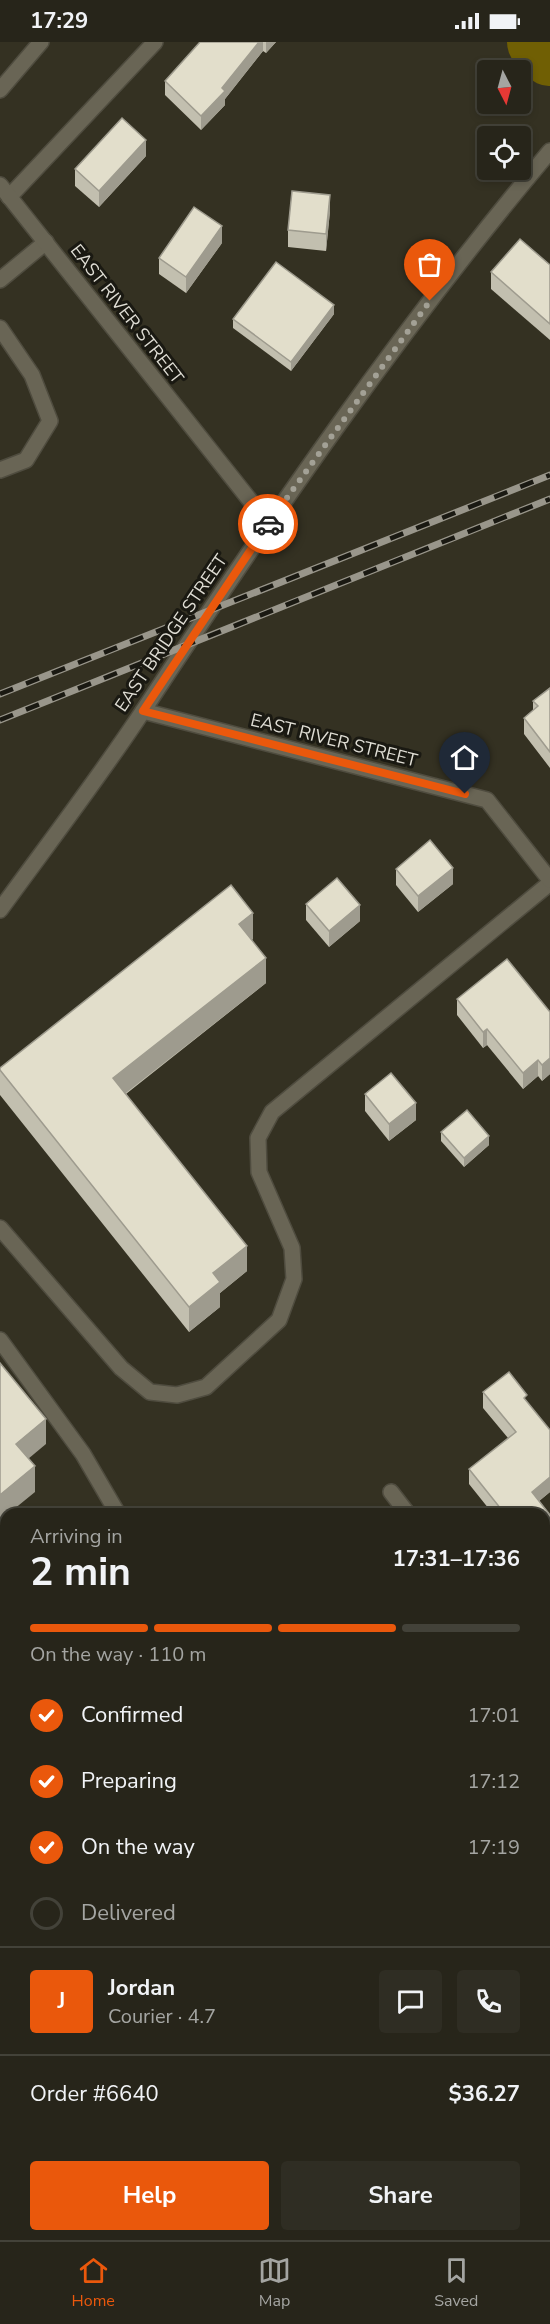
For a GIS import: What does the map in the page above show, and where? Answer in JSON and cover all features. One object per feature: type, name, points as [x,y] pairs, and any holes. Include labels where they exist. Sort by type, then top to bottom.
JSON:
[{"type":"street","points":[[0,90],[41,42]]},
{"type":"street","points":[[5,191],[155,42]]},
{"type":"street","name":"EAST BRIDGE STREET","points":[[0,910],[143,711],[268,523],[470,246],[550,151]]},
{"type":"street","name":"EAST RIVER STREET","points":[[5,191],[268,523]]},
{"type":"street","points":[[0,280],[46,242]]},
{"type":"street","points":[[0,328],[32,375],[50,421],[26,460],[0,470]]},
{"type":"street","name":"EAST RIVER STREET","points":[[143,711],[487,800],[550,881]]},
{"type":"street","points":[[0,1228],[121,1368],[150,1392],[177,1395],[206,1387],[279,1320],[294,1279],[292,1248],[259,1172],[258,1138],[272,1112],[550,881]]},
{"type":"street","points":[[0,1340],[83,1454],[114,1508]]},
{"type":"street","points":[[391,1492],[403,1508]]},
{"type":"building","points":[[200,42],[259,42],[222,88],[225,91],[201,116],[165,81]]},
{"type":"building","points":[[122,118],[146,140],[99,191],[75,169]]},
{"type":"building","points":[[292,191],[330,195],[326,234],[288,230]]},
{"type":"building","points":[[194,207],[222,226],[186,277],[159,258]]},
{"type":"building","points":[[520,239],[550,265],[550,324],[491,272]]},
{"type":"building","points":[[276,262],[334,305],[291,362],[233,319]]},
{"type":"building","points":[[550,688],[550,752],[524,718],[538,706],[533,701]]},
{"type":"building","points":[[430,840],[453,868],[418,896],[396,869]]},
{"type":"building","points":[[337,878],[360,905],[329,931],[306,904]]},
{"type":"building","points":[[231,885],[253,913],[239,924],[266,958],[113,1078],[247,1246],[213,1273],[220,1282],[189,1307],[0,1068]]},
{"type":"building","points":[[507,959],[550,1012],[550,1058],[542,1065],[538,1060],[523,1073],[487,1029],[483,1032],[457,999]]},
{"type":"building","points":[[391,1073],[416,1103],[389,1124],[365,1094]]},
{"type":"building","points":[[467,1110],[489,1136],[464,1158],[441,1132]]},
{"type":"building","points":[[0,1363],[46,1419],[16,1444],[35,1466],[0,1495]]},
{"type":"building","points":[[509,1372],[527,1395],[524,1398],[550,1430],[550,1477],[532,1492],[545,1508],[500,1508],[469,1469],[516,1432],[483,1392]]},
{"type":"waterway","points":[[538,42],[550,55]]},
{"type":"railway","points":[[0,694],[550,475]]},
{"type":"railway","points":[[0,720],[550,499]]},
{"type":"way so far","points":[[268,524],[430,301]]},
{"type":"route","points":[[268,524],[143,711],[465,794]]}]
